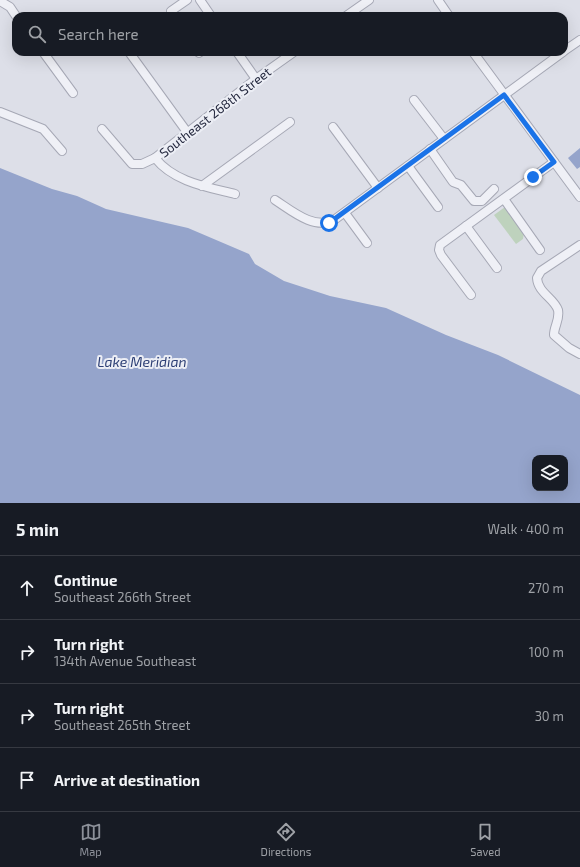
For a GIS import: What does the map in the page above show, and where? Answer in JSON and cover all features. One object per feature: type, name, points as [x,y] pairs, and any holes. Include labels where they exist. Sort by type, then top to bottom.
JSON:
[{"type":"street","points":[[171,11],[187,0]]},
{"type":"street","points":[[200,0],[208,12]]},
{"type":"street","points":[[352,12],[369,0]]},
{"type":"street","points":[[438,0],[446,12]]},
{"type":"street","points":[[0,1],[10,7],[13,12]]},
{"type":"street","points":[[568,49],[580,40]]},
{"type":"street","points":[[46,56],[73,93]]},
{"type":"street","points":[[132,56],[187,132]]},
{"type":"street","points":[[240,56],[256,79]]},
{"type":"street","name":"Southeast 268th Street","points":[[155,158],[256,79],[288,56]]},
{"type":"street","points":[[476,56],[580,197]]},
{"type":"street","points":[[275,200],[307,219],[324,224],[334,220],[558,56]]},
{"type":"street","points":[[414,100],[444,139]]},
{"type":"street","points":[[0,112],[43,129],[62,151]]},
{"type":"street","points":[[202,186],[290,122]]},
{"type":"street","points":[[333,128],[378,188]]},
{"type":"street","points":[[102,129],[132,164],[142,164],[155,158],[169,172],[202,186],[235,194]]},
{"type":"street","points":[[430,150],[453,182],[458,182],[471,198],[477,201],[482,201],[494,189]]},
{"type":"street","points":[[471,295],[441,254],[439,250],[440,245],[554,162]]},
{"type":"street","points":[[408,166],[438,207]]},
{"type":"street","points":[[573,187],[580,182]]},
{"type":"street","points":[[504,198],[540,250]]},
{"type":"street","points":[[345,213],[367,243]]},
{"type":"street","points":[[466,226],[497,268]]},
{"type":"street","points":[[580,245],[541,271],[537,278],[543,293],[557,308],[559,317],[554,335],[569,348],[580,354]]},
{"type":"green space","points":[[505,207],[524,233],[523,239],[516,244],[494,215]]},
{"type":"water","points":[[580,148],[580,167],[577,169],[568,158]]},
{"type":"water","name":"Lake Meridian","points":[[0,168],[52,189],[77,196],[106,209],[188,228],[249,254],[255,264],[284,281],[330,296],[386,308],[446,335],[498,355],[580,395],[580,503],[0,503]]},
{"type":"route","points":[[329,223],[504,95],[554,162],[533,177]]}]
